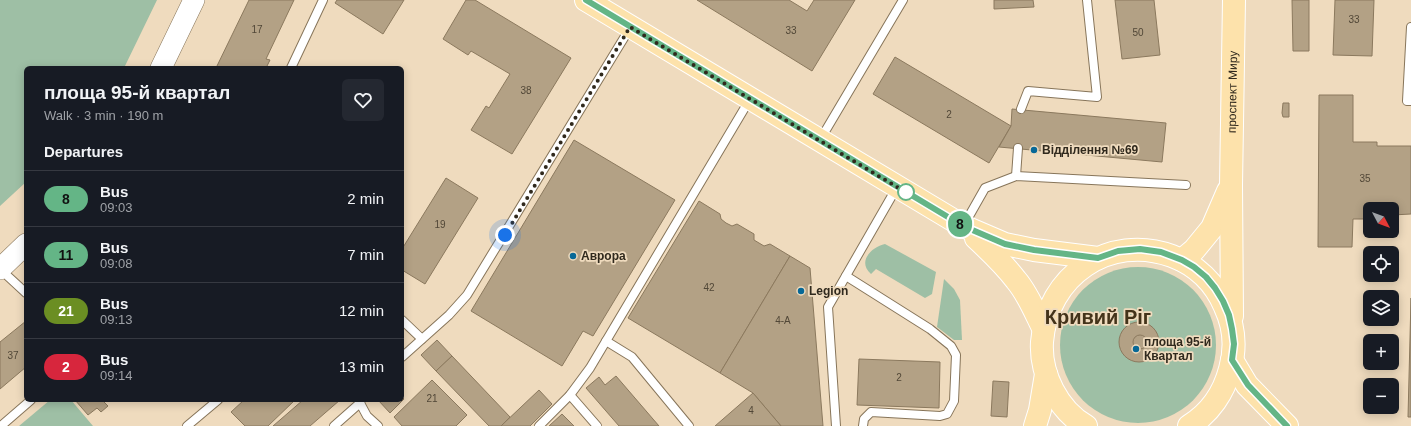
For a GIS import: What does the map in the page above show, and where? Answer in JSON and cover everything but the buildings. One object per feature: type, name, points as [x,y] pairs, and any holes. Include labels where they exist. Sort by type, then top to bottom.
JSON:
[{"type":"main road","points":[[586,0],[963,226],[1005,244],[1034,250],[1098,258]]},
{"type":"main road","name":"проспект Миру","points":[[1232,329],[1230,185],[1234,0]]},
{"type":"main road","points":[[1182,260],[1194,250],[1212,228],[1230,185]]},
{"type":"main road","points":[[963,226],[997,257],[1017,280],[1030,301],[1043,328]]},
{"type":"main road","points":[[1086,426],[1066,410],[1054,393],[1046,374],[1042,351],[1043,328],[1048,310],[1056,294],[1068,279],[1082,267],[1098,258],[1118,251],[1140,249],[1161,252],[1182,260],[1194,267],[1206,277],[1215,288],[1229,315],[1234,344],[1228,378],[1220,395],[1208,410],[1189,426]]},
{"type":"main road","points":[[1232,360],[1248,385],[1287,426]]},
{"type":"main road","points":[[1035,426],[1040,410],[1046,374]]},
{"type":"street","points":[[162,66],[194,0]]},
{"type":"street","points":[[0,269],[24,246]]},
{"type":"lane","points":[[292,66],[323,0]]},
{"type":"lane","points":[[820,140],[903,0]]},
{"type":"lane","points":[[1021,109],[1028,91],[1097,97],[1087,0]]},
{"type":"lane","points":[[404,355],[449,315],[467,295],[630,27]]},
{"type":"lane","points":[[1411,27],[1407,101],[1411,101]]},
{"type":"lane","points":[[539,426],[578,386],[750,98]]},
{"type":"lane","points":[[1016,176],[1018,148]]},
{"type":"lane","points":[[963,226],[985,188],[1016,176],[1186,185]]},
{"type":"lane","points":[[836,426],[828,307],[897,187]]},
{"type":"lane","points":[[0,269],[24,291]]},
{"type":"lane","points":[[846,276],[930,329],[951,346],[956,355],[954,401],[947,414],[940,416],[871,412],[864,419],[863,426]]},
{"type":"lane","points":[[404,322],[422,339]]},
{"type":"lane","points":[[606,341],[632,357],[689,426]]},
{"type":"lane","points":[[570,395],[596,426]]},
{"type":"lane","points":[[1,426],[29,402]]},
{"type":"lane","points":[[187,426],[216,402]]},
{"type":"lane","points":[[334,426],[360,402]]},
{"type":"lane","points":[[361,402],[368,416],[378,426]]},
{"type":"green space","points":[[0,0],[157,0],[125,66],[24,66],[24,184],[0,206]]},
{"type":"green space","points":[[885,244],[936,272],[932,294],[925,298],[876,269],[871,274],[865,265],[866,260],[875,248]]},
{"type":"green space","name":"площа 95-й Квартал","points":[[1130,267],[1146,267],[1161,270],[1175,276],[1188,285],[1198,295],[1207,308],[1213,322],[1216,345],[1215,360],[1207,382],[1198,395],[1188,405],[1175,414],[1161,420],[1146,423],[1130,423],[1115,420],[1101,414],[1088,405],[1078,395],[1069,382],[1063,368],[1060,353],[1060,337],[1063,322],[1069,308],[1078,295],[1088,285],[1101,276],[1115,270]]},
{"type":"green space","points":[[944,279],[954,289],[960,300],[962,340],[954,340],[937,327]]},
{"type":"green space","points":[[48,402],[73,402],[93,426],[19,426]]},
{"type":"bus line","name":"8","points":[[586,0],[963,226],[1005,244],[1034,250],[1098,258],[1118,251],[1140,249],[1161,252],[1182,260],[1194,267],[1206,277],[1215,288],[1229,315],[1234,344],[1232,360],[1248,385],[1287,426]]},
{"type":"place","name":"Відділення №69","points":[[1034,150]]},
{"type":"place","name":"Аврора","points":[[573,256]]},
{"type":"place","name":"Legion","points":[[801,291]]},
{"type":"place","name":"площа 95-й Квартал","points":[[1136,349]]},
{"type":"district","name":"Кривий Ріг","points":[[1098,317]]},
{"type":"route","points":[[505,235],[630,27],[907,193],[906,192]]}]
